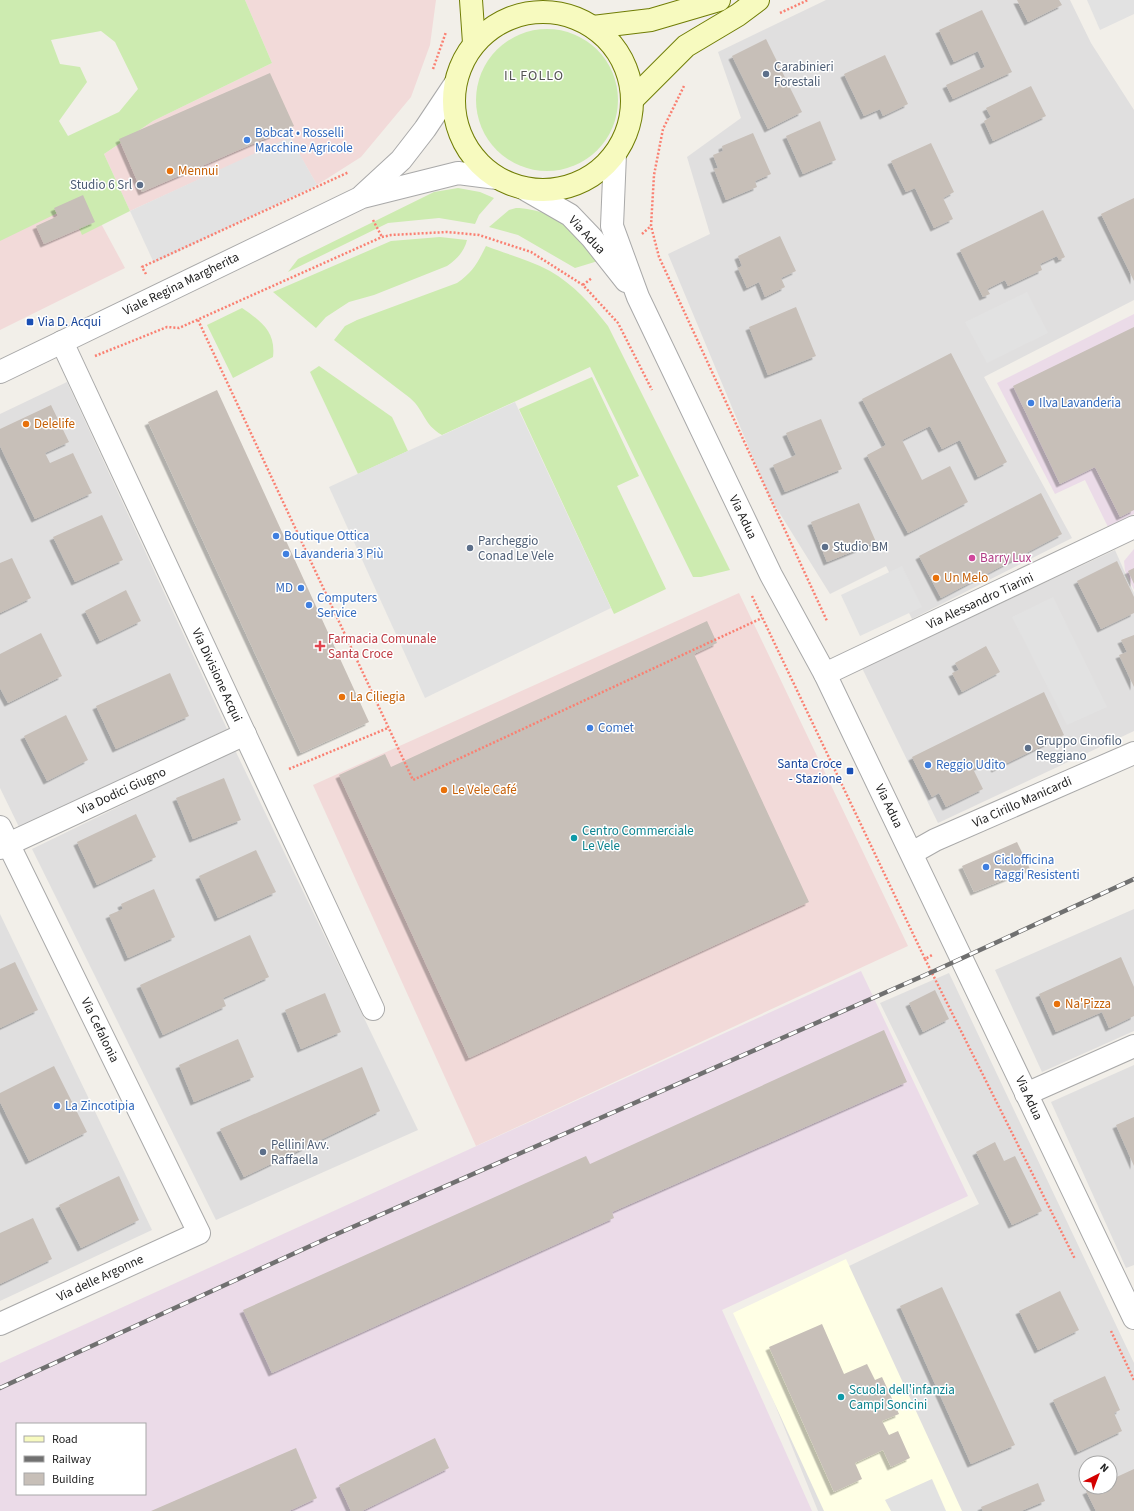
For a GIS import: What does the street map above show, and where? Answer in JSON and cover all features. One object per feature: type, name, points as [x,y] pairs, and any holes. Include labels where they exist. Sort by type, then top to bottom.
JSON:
[{"type":"main road","points":[[471,0],[474,43]]},
{"type":"main road","name":"Viale Regina Margherita","points":[[593,27],[651,20],[719,0]]},
{"type":"main road","points":[[632,100],[668,62],[686,46],[738,15],[758,0]]},
{"type":"main road","name":"Viale Regina Margherita","points":[[548,6],[593,27],[614,47],[628,72],[632,100],[628,126],[624,138],[615,154],[596,173],[574,184],[549,190],[523,188],[497,178],[476,160],[461,137],[454,111],[455,84],[462,63],[474,43],[510,18],[548,6]]},
{"type":"street","name":"Viale Regina Margherita","points":[[362,197],[401,160],[425,129],[455,84]]},
{"type":"street","name":"Via Adua","points":[[615,154],[612,226],[638,297],[768,568],[825,674],[912,853],[1134,1318]]},
{"type":"street","name":"Viale Regina Margherita","points":[[0,372],[362,197],[458,173],[497,178]]},
{"type":"street","name":"Via Adua","points":[[523,188],[570,216],[592,238],[638,297]]},
{"type":"street","name":"Via Divisione Acqui","points":[[62,342],[373,1009]]},
{"type":"street","name":"Via Alessandro Tiarini","points":[[825,674],[1134,527]]},
{"type":"street","name":"Via Dodici Giugno","points":[[3,840],[245,734]]},
{"type":"street","name":"Via Cirillo Manicardi","points":[[912,853],[935,840],[1134,753]]},
{"type":"street","name":"Via Cefalonia","points":[[3,840],[199,1233]]},
{"type":"street","points":[[1026,1094],[1134,1046]]},
{"type":"street","name":"Via delle Argonne","points":[[0,1324],[199,1233]]},
{"type":"path","points":[[432,72],[448,29]]},
{"type":"path","points":[[668,62],[684,84],[664,129],[654,175],[651,226],[659,257],[830,626]]},
{"type":"path","points":[[157,296],[142,267],[349,172],[355,167]]},
{"type":"path","points":[[73,366],[167,327],[179,328],[382,237],[391,234],[448,232],[479,235],[531,252],[583,285],[618,323],[654,393]]},
{"type":"path","points":[[198,320],[413,780],[762,618]]},
{"type":"path","points":[[748,590],[925,958],[1076,1261]]},
{"type":"path","points":[[266,779],[388,728]]},
{"type":"path","points":[[925,958],[954,943]]},
{"type":"path","points":[[1107,1324],[1134,1380]]},
{"type":"shaded area","points":[[245,0],[436,0],[430,45],[411,97],[361,157],[317,185],[290,138],[130,211],[104,154],[153,121],[272,63]]},
{"type":"shaded area","points":[[826,0],[1070,0],[1091,43],[1134,110],[1134,300],[984,377],[1072,538],[912,619],[886,566],[830,594],[769,496],[668,254],[710,234],[687,157],[741,118],[718,52]]},
{"type":"shaded area","points":[[1087,0],[1134,0],[1134,14],[1100,30]]},
{"type":"shaded area","points":[[290,137],[317,185],[154,263],[130,211]]},
{"type":"shaded area","points":[[77,179],[125,268],[0,330],[0,221]]},
{"type":"shaded area","points":[[1027,292],[1048,333],[987,363],[965,322]]},
{"type":"shaded area","points":[[1134,314],[1134,514],[1108,527],[1085,480],[1055,494],[997,383]]},
{"type":"shaded area","points":[[67,382],[227,729],[21,831],[0,788],[0,414]]},
{"type":"shaded area","name":"Parcheggio Conad Le Vele","points":[[515,402],[611,608],[425,698],[329,487]]},
{"type":"shaded area","points":[[1134,549],[1134,590],[1125,571],[1124,561]]},
{"type":"shaded area","points":[[1115,550],[1134,593],[1134,731],[938,823],[862,668]]},
{"type":"shaded area","points":[[902,566],[922,607],[860,636],[841,595]]},
{"type":"shaded area","name":"Centro Commerciale Le Vele","points":[[739,593],[908,946],[476,1146],[313,785]]},
{"type":"shaded area","points":[[1053,597],[1107,707],[1067,725],[1012,617]]},
{"type":"shaded area","points":[[235,750],[418,1130],[216,1220],[32,849]]},
{"type":"shaded area","points":[[1134,909],[1134,1031],[1042,1072],[995,970]]},
{"type":"shaded area","points":[[0,914],[152,1230],[0,1301]]},
{"type":"shaded area","points":[[861,971],[968,1196],[722,1310],[812,1511],[0,1511],[0,1363]]},
{"type":"shaded area","points":[[949,973],[1134,1363],[1134,1511],[818,1511],[740,1318],[979,1204],[880,1003]]},
{"type":"shaded area","points":[[1134,1065],[1134,1265],[1126,1268],[1051,1102]]},
{"type":"shaded area","points":[[846,1259],[962,1511],[824,1511],[733,1313]]},
{"type":"shaded area","points":[[932,1479],[946,1511],[891,1511],[885,1500]]},
{"type":"green space","points":[[0,0],[245,0],[272,63],[153,121],[104,154],[130,211],[82,235],[70,207],[0,241]],"holes":[[[101,31],[115,42],[138,89],[119,112],[68,136],[59,121],[87,82],[80,67],[60,64],[51,40]]]},
{"type":"green space","points":[[547,29],[568,32],[592,45],[602,55],[615,79],[618,100],[615,121],[602,145],[592,155],[568,168],[547,171],[526,168],[502,155],[492,145],[479,121],[476,100],[479,79],[492,55],[502,45],[526,32]]},
{"type":"green space","points":[[458,188],[480,192],[494,198],[479,215],[475,224],[439,218],[388,223],[288,272],[298,259],[434,192]]},
{"type":"green space","points":[[523,208],[546,214],[568,226],[574,231],[598,261],[575,268],[518,235],[489,227],[509,210]]},
{"type":"green space","points":[[440,237],[467,240],[462,252],[447,266],[374,295],[349,302],[326,317],[316,328],[273,292],[391,241]]},
{"type":"green space","points":[[486,246],[534,264],[558,276],[582,296],[608,326],[730,570],[701,577],[693,577],[590,367],[442,435],[427,422],[419,408],[410,398],[334,340],[345,326],[357,320],[457,283],[474,267]]},
{"type":"green space","points":[[242,308],[261,323],[270,334],[273,357],[233,378],[207,325]]},
{"type":"green space","points":[[319,366],[392,417],[408,451],[358,474],[310,372]]},
{"type":"green space","points":[[592,377],[639,476],[617,486],[666,589],[614,614],[519,409]]},
{"type":"building","points":[[1017,0],[1059,0],[1062,5],[1028,22]]},
{"type":"building","points":[[982,10],[1012,72],[953,99],[946,85],[985,67],[978,51],[954,62],[939,30]]},
{"type":"building","points":[[766,39],[802,112],[768,129],[732,56]]},
{"type":"building","points":[[885,55],[908,104],[883,116],[880,109],[864,116],[844,74]]},
{"type":"building","points":[[270,73],[294,126],[142,192],[119,139]]},
{"type":"building","points":[[1031,86],[1046,116],[993,141],[984,121],[991,117],[986,108]]},
{"type":"building","points":[[820,121],[836,160],[803,174],[786,136]]},
{"type":"building","points":[[753,133],[771,174],[755,181],[757,187],[726,200],[714,169],[718,168],[713,155],[723,151],[722,146]]},
{"type":"building","points":[[931,143],[954,192],[943,198],[953,219],[934,228],[915,188],[906,192],[891,161]]},
{"type":"building","points":[[83,195],[95,222],[44,244],[36,226],[58,216],[54,208]]},
{"type":"building","points":[[1134,198],[1134,281],[1101,214]]},
{"type":"building","points":[[1043,210],[1065,257],[1059,260],[1057,256],[1040,264],[1042,270],[1008,286],[1005,280],[987,289],[990,294],[983,297],[960,250]]},
{"type":"building","points":[[780,236],[796,271],[781,278],[785,287],[765,297],[759,282],[747,288],[738,268],[742,266],[738,256]]},
{"type":"building","points":[[796,307],[816,356],[768,375],[749,327]]},
{"type":"building","points":[[1134,327],[1134,510],[1120,517],[1095,467],[1060,484],[1013,386]]},
{"type":"building","points":[[951,353],[1007,462],[978,477],[960,440],[942,449],[930,426],[902,440],[922,480],[950,466],[968,502],[908,533],[867,455],[886,445],[862,399]]},
{"type":"building","points":[[217,390],[369,722],[301,753],[148,422]]},
{"type":"building","points":[[51,405],[69,442],[45,453],[50,463],[73,453],[92,493],[35,519],[0,446],[0,429]]},
{"type":"building","points":[[821,419],[842,469],[785,492],[773,465],[796,455],[786,433]]},
{"type":"building","points":[[1041,493],[1062,534],[941,598],[919,556]]},
{"type":"building","points":[[859,503],[876,542],[827,562],[811,522]]},
{"type":"building","points":[[102,515],[123,560],[75,582],[53,537]]},
{"type":"building","points":[[12,558],[31,598],[0,613],[0,563]]},
{"type":"building","points":[[1117,561],[1134,597],[1134,613],[1101,629],[1077,581]]},
{"type":"building","points":[[1134,568],[1134,584],[1128,571]]},
{"type":"building","points":[[126,590],[141,621],[100,641],[85,611]]},
{"type":"building","name":"Centro Commerciale Le Vele","points":[[707,621],[717,643],[694,654],[809,902],[469,1058],[339,775],[385,754],[391,767]]},
{"type":"building","points":[[41,633],[62,676],[8,703],[0,688],[0,654]]},
{"type":"building","points":[[1134,635],[1134,687],[1119,655],[1127,652],[1121,640]]},
{"type":"building","points":[[986,646],[1000,672],[962,692],[952,673],[959,670],[955,663]]},
{"type":"building","points":[[170,673],[189,716],[116,749],[96,706]]},
{"type":"building","points":[[1044,692],[1064,735],[995,769],[991,761],[973,769],[983,789],[946,807],[939,793],[932,797],[912,757]]},
{"type":"building","points":[[66,715],[88,760],[47,781],[24,736]]},
{"type":"building","points":[[224,778],[241,820],[193,839],[176,798]]},
{"type":"building","points":[[136,814],[156,857],[97,885],[77,842]]},
{"type":"building","points":[[1017,842],[1030,869],[974,892],[962,866]]},
{"type":"building","points":[[256,850],[276,892],[218,918],[199,876]]},
{"type":"building","points":[[154,889],[175,937],[128,958],[109,915],[123,909],[121,904]]},
{"type":"building","points":[[250,935],[269,977],[223,998],[226,1006],[163,1035],[140,985]]},
{"type":"building","points":[[1121,957],[1134,987],[1134,1016],[1109,1028],[1102,1012],[1056,1032],[1039,994]]},
{"type":"building","points":[[15,962],[38,1010],[0,1028],[0,969]]},
{"type":"building","points":[[935,990],[949,1019],[923,1032],[909,1003]]},
{"type":"building","points":[[325,993],[341,1032],[301,1049],[285,1010]]},
{"type":"building","points":[[884,1030],[907,1082],[612,1212],[614,1218],[272,1373],[243,1310],[586,1156],[590,1164]]},
{"type":"building","points":[[238,1039],[254,1077],[194,1102],[179,1065]]},
{"type":"building","points":[[54,1066],[87,1132],[29,1161],[0,1102],[0,1093]]},
{"type":"building","points":[[362,1067],[380,1111],[244,1177],[220,1129]]},
{"type":"building","points":[[1134,1117],[1134,1166],[1116,1125]]},
{"type":"building","points":[[995,1142],[1004,1161],[1015,1156],[1042,1211],[1012,1225],[976,1152]]},
{"type":"building","points":[[119,1176],[139,1220],[81,1248],[59,1205]]},
{"type":"building","points":[[33,1218],[52,1259],[0,1284],[0,1233]]},
{"type":"building","points":[[942,1287],[1015,1445],[971,1464],[900,1306]]},
{"type":"building","points":[[1060,1291],[1079,1330],[1038,1350],[1019,1311]]},
{"type":"building","name":"Scuola dell'infanzia Campi Soncini","points":[[822,1324],[844,1374],[867,1364],[875,1380],[882,1377],[899,1414],[882,1421],[889,1435],[898,1431],[910,1458],[891,1467],[883,1450],[855,1463],[862,1479],[834,1492],[769,1347]]},
{"type":"building","points":[[1105,1376],[1120,1410],[1114,1413],[1122,1431],[1078,1452],[1053,1400]]},
{"type":"building","points":[[435,1438],[449,1468],[362,1511],[351,1511],[339,1485]]},
{"type":"building","points":[[296,1448],[317,1498],[289,1511],[151,1511]]},
{"type":"building","points":[[1134,1469],[1134,1511],[1096,1511],[1088,1495],[1118,1495],[1118,1476]]},
{"type":"building","points":[[1038,1483],[1045,1501],[1021,1511],[983,1511],[981,1507]]},
{"type":"railway","points":[[0,1388],[330,1237],[932,972],[1134,879]]},
{"type":"place","name":"Carabinieri Forestali","points":[[766,74]]},
{"type":"place","name":"Bobcat • Rosselli Macchine Agricole","points":[[247,140]]},
{"type":"place","name":"Mennui","points":[[170,171]]},
{"type":"place","name":"Studio 6 Srl","points":[[140,185]]},
{"type":"place","name":"Via D. Acqui","points":[[30,322]]},
{"type":"place","name":"Ilva Lavanderia","points":[[1031,403]]},
{"type":"place","name":"Delelife","points":[[26,424]]},
{"type":"place","name":"Boutique Ottica","points":[[276,536]]},
{"type":"place","name":"Studio BM","points":[[825,547]]},
{"type":"place","name":"Parcheggio Conad Le Vele","points":[[470,548]]},
{"type":"place","name":"Lavanderia 3 Più","points":[[286,554]]},
{"type":"place","name":"Barry Lux","points":[[972,558]]},
{"type":"place","name":"Un Melo","points":[[936,578]]},
{"type":"place","name":"MD","points":[[301,588]]},
{"type":"place","name":"Computers Service","points":[[309,605]]},
{"type":"place","name":"Farmacia Comunale Santa Croce","points":[[320,646]]},
{"type":"place","name":"La Ciliegia","points":[[342,697]]},
{"type":"place","name":"Comet","points":[[590,728]]},
{"type":"place","name":"Gruppo Cinofilo Reggiano","points":[[1028,748]]},
{"type":"place","name":"Reggio Udito","points":[[928,765]]},
{"type":"place","name":"Santa Croce - Stazione","points":[[850,771]]},
{"type":"place","name":"Le Vele Café","points":[[444,790]]},
{"type":"place","name":"Centro Commerciale Le Vele","points":[[574,838]]},
{"type":"place","name":"Ciclofficina Raggi Resistenti","points":[[986,867]]},
{"type":"place","name":"Na'Pizza","points":[[1057,1004]]},
{"type":"place","name":"La Zincotipia","points":[[57,1106]]},
{"type":"place","name":"Pellini Avv. Raffaella","points":[[263,1152]]},
{"type":"place","name":"Scuola dell'infanzia Campi Soncini","points":[[841,1397]]},
{"type":"district","name":"IL FOLLO","points":[[534,76]]}]
